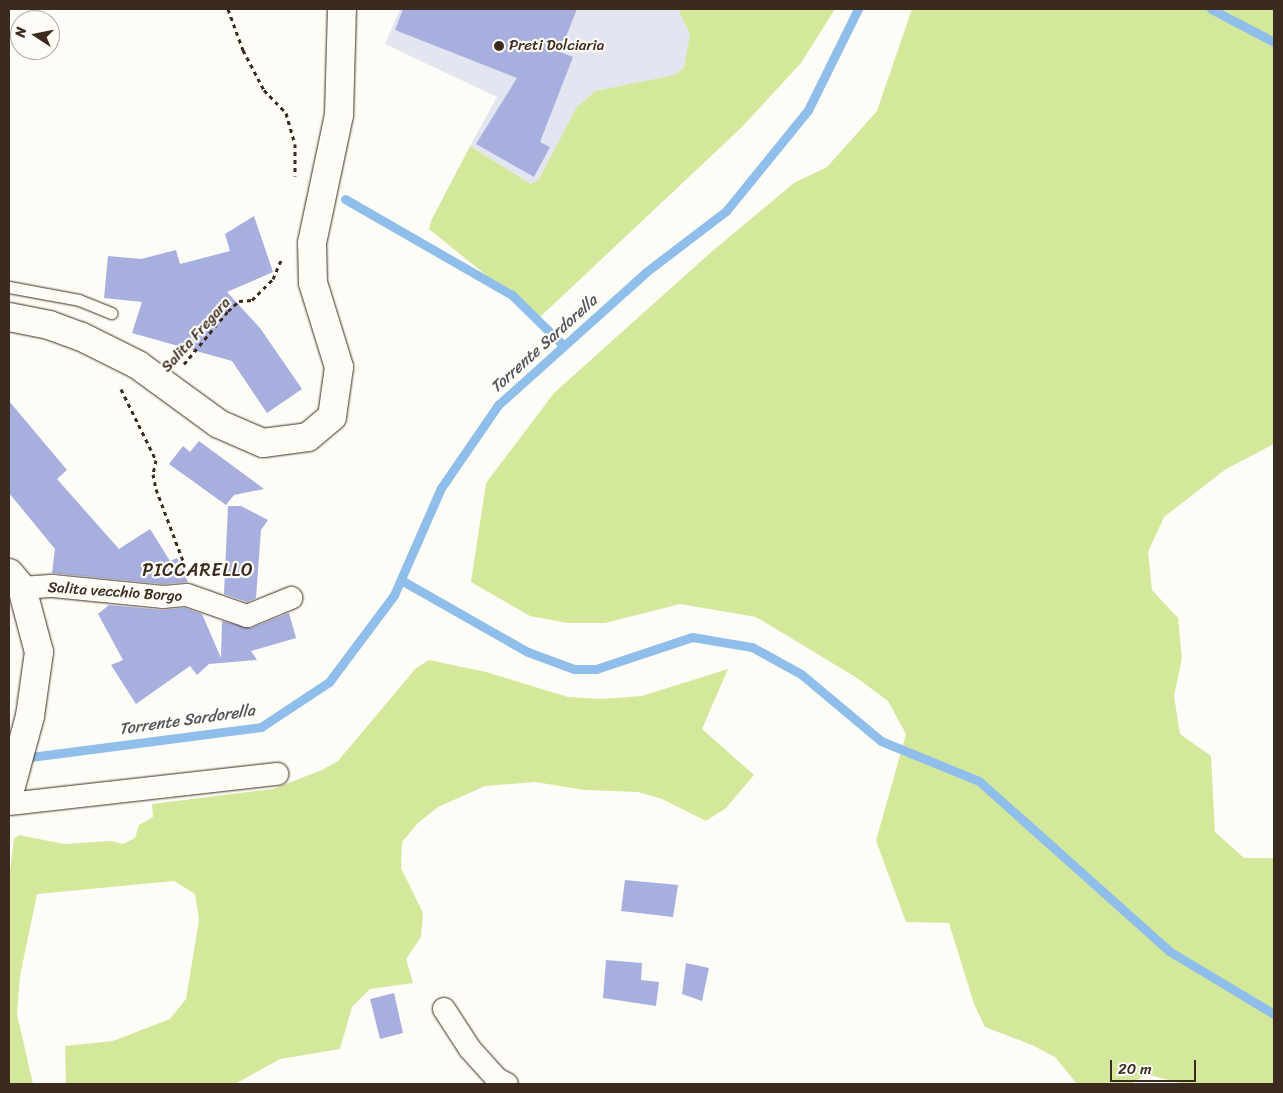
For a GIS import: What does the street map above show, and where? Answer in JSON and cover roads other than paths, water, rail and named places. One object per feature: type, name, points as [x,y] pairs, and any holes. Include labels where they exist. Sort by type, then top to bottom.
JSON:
[{"type":"main road","points":[[9,317],[49,324],[80,336],[138,364],[219,424],[263,443],[308,437],[332,417],[339,366],[313,283],[312,243],[339,115],[342,9]]},
{"type":"main road","points":[[10,793],[30,716],[39,652],[15,580]]},
{"type":"street","name":"Salita vecchio Borgo","points":[[15,580],[53,586],[163,597],[187,596],[247,616],[291,598]]},
{"type":"street","points":[[10,793],[277,774]]},
{"type":"street","points":[[444,1009],[470,1049],[498,1079],[507,1084]]},
{"type":"lane","points":[[9,287],[79,300],[112,313]]},
{"type":"waterway","name":"Torrente Sardorella","points":[[23,758],[261,727],[329,682],[394,595],[441,488],[498,405],[646,272],[726,211],[808,110],[858,9]]},
{"type":"waterway","points":[[1211,9],[1274,42]]},
{"type":"waterway","points":[[345,199],[512,295],[563,345]]},
{"type":"waterway","points":[[401,580],[528,652],[574,669],[596,669],[692,637],[752,647],[801,674],[881,741],[979,781],[1169,951],[1274,1014]]},
{"type":"place","name":"Preti Dolciaria","points":[[499,46]]},
{"type":"district","name":"PICCARELLO","points":[[198,570]]}]
